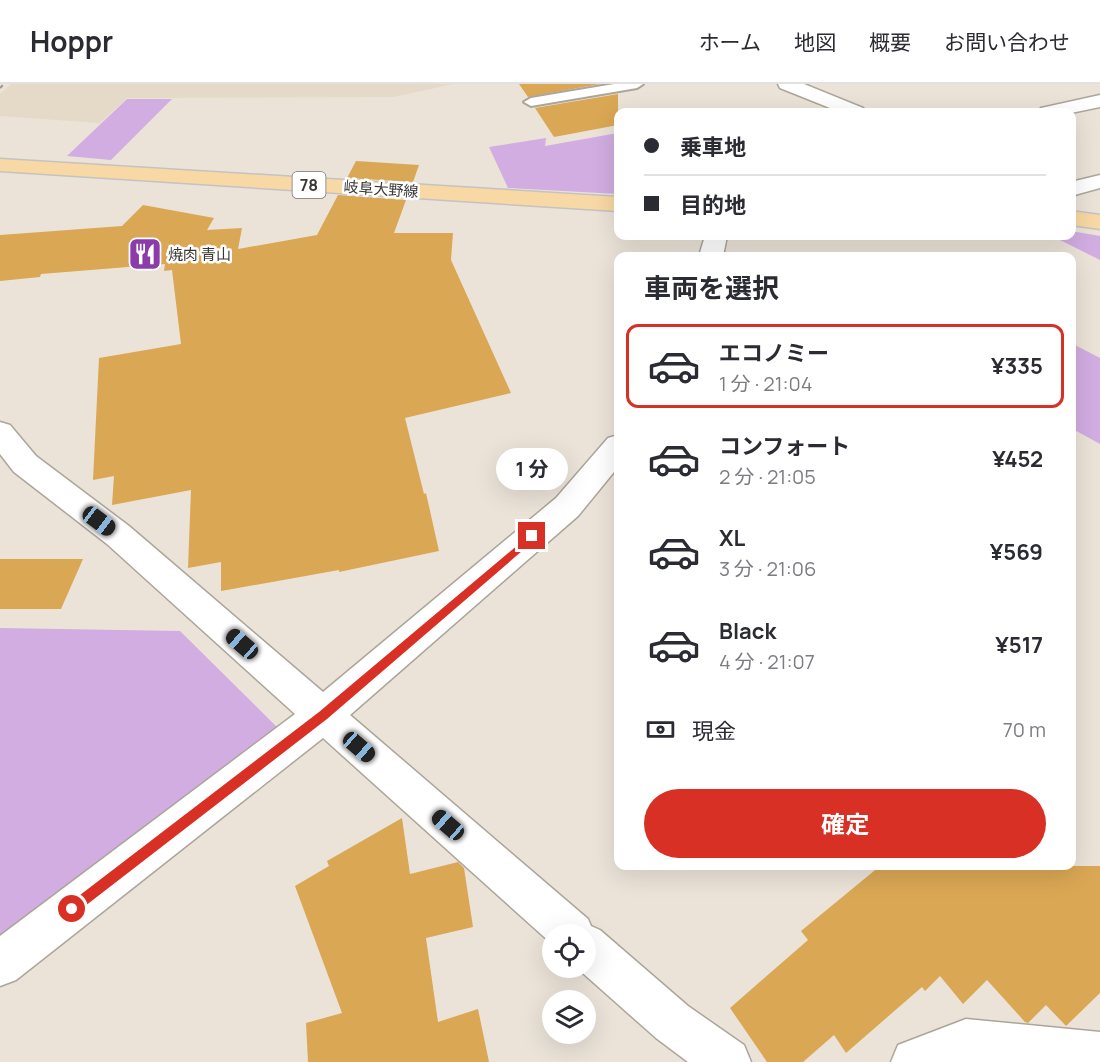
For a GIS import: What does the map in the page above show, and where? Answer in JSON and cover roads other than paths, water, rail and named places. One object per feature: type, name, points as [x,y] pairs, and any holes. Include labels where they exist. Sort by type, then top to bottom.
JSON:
[{"type":"main road","name":"岐阜大野線","points":[[0,165],[614,204]]},
{"type":"main road","points":[[1076,218],[1100,222]]},
{"type":"street","points":[[795,87],[833,84]]},
{"type":"street","points":[[795,87],[846,108]]},
{"type":"street","points":[[1068,91],[1095,106]]},
{"type":"street","points":[[1076,108],[1095,106]]},
{"type":"street","points":[[1076,188],[1100,181]]},
{"type":"street","points":[[0,433],[25,465],[118,535],[562,924]]},
{"type":"street","points":[[0,964],[323,715],[567,507],[614,451]]},
{"type":"street","points":[[596,955],[672,1022],[727,1062]]},
{"type":"street","points":[[915,1062],[966,1042],[1100,1055]]},
{"type":"lane","points":[[531,102],[637,84]]},
{"type":"place","name":"焼肉 青山","points":[[145,254]]}]
